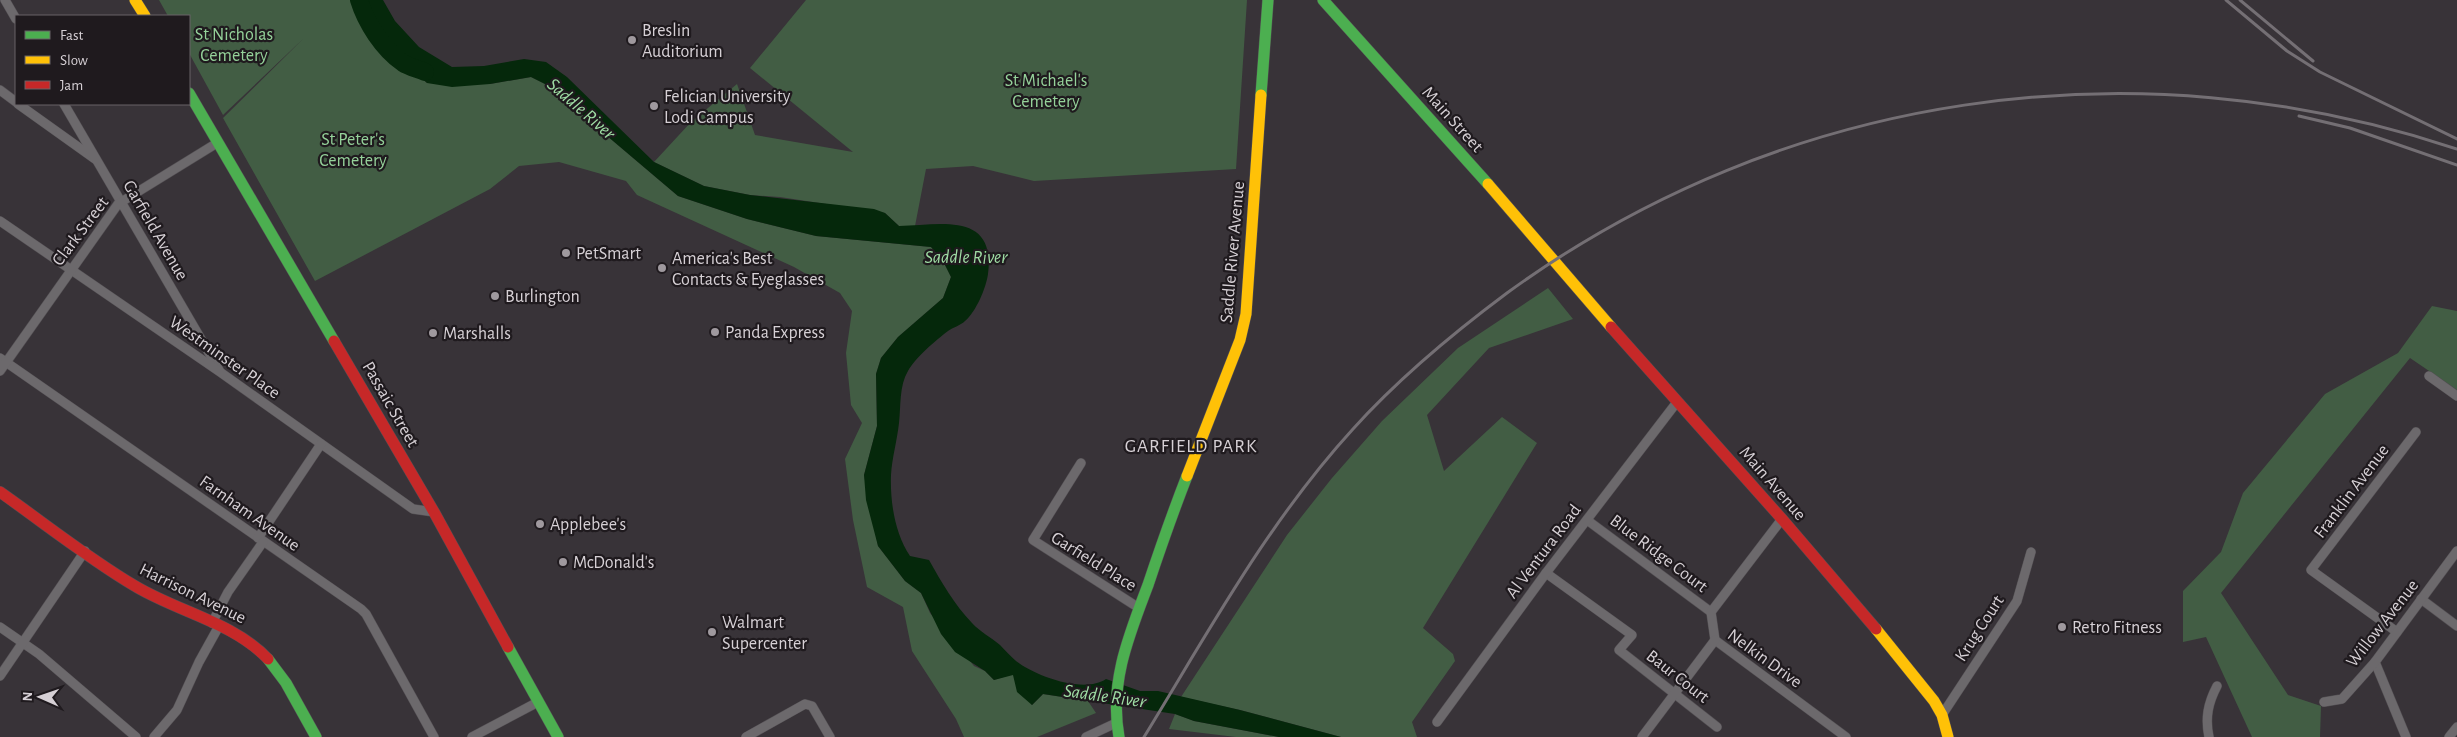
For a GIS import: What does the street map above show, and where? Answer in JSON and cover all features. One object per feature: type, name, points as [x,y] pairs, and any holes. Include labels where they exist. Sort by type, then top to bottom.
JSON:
[{"type":"street","points":[[5,0],[15,17]]},
{"type":"street","points":[[135,0],[144,15]]},
{"type":"street","name":"Saddle River Avenue","points":[[1119,737],[1115,719],[1118,672],[1139,608],[1243,329],[1252,257],[1268,0]]},
{"type":"street","name":"Main Street","points":[[1323,0],[1498,195],[1554,264]]},
{"type":"street","points":[[0,90],[15,101]]},
{"type":"street","name":"Passaic Street","points":[[190,95],[434,512],[558,737]]},
{"type":"street","points":[[20,105],[97,161]]},
{"type":"street","name":"Garfield Avenue","points":[[65,105],[220,372]]},
{"type":"street","name":"Clark Street","points":[[0,371],[3,360],[120,202],[218,143]]},
{"type":"street","name":"Westminster Place","points":[[0,221],[220,372],[413,510],[434,512]]},
{"type":"street","name":"Main Avenue","points":[[1554,264],[1782,520],[1911,671],[1942,715],[1948,737]]},
{"type":"street","name":"Farnham Avenue","points":[[3,360],[366,614],[434,737]]},
{"type":"street","points":[[2429,376],[2457,396]]},
{"type":"street","name":"Al Ventura Road","points":[[1437,722],[1546,573],[1677,402]]},
{"type":"street","name":"Franklin Avenue","points":[[2397,632],[2311,570],[2416,432]]},
{"type":"street","points":[[154,737],[178,710],[228,592],[321,444]]},
{"type":"street","name":"Garfield Place","points":[[1081,463],[1033,540],[1139,608]]},
{"type":"street","name":"Harrison Avenue","points":[[0,492],[149,594],[245,638],[269,659],[280,672],[316,737]]},
{"type":"street","name":"Blue Ridge Court","points":[[1587,520],[1711,612]]},
{"type":"street","points":[[1715,640],[1711,612],[1782,520]]},
{"type":"street","points":[[0,676],[85,551]]},
{"type":"street","name":"Krug Court","points":[[1942,715],[2017,601],[2032,552]]},
{"type":"street","name":"Willow Avenue","points":[[2324,702],[2342,699],[2375,662],[2457,552]]},
{"type":"street","name":"Baur Court","points":[[1546,573],[1632,635],[1619,650],[1716,727]]},
{"type":"street","points":[[2421,600],[2457,626]]},
{"type":"street","points":[[0,627],[23,642],[77,684],[136,737]]},
{"type":"street","name":"Nelkin Drive","points":[[1642,737],[1715,640],[1846,737]]},
{"type":"street","points":[[2375,662],[2406,737]]},
{"type":"street","points":[[2209,737],[2208,711],[2217,686]]},
{"type":"street","points":[[472,737],[538,702]]},
{"type":"street","points":[[746,737],[809,704],[830,737]]},
{"type":"street","points":[[1086,737],[1115,719]]},
{"type":"street","points":[[2449,737],[2457,727]]},
{"type":"green space","points":[[159,0],[355,0],[382,43],[427,83],[490,84],[531,77],[547,85],[678,196],[747,219],[816,236],[931,247],[943,261],[951,277],[943,298],[898,337],[881,358],[876,374],[877,426],[864,475],[878,546],[905,581],[921,593],[930,613],[974,666],[985,671],[994,680],[1013,674],[1032,705],[1043,694],[1088,701],[1096,713],[1037,737],[964,737],[956,719],[912,651],[903,607],[867,587],[853,520],[845,459],[862,423],[851,405],[846,353],[852,311],[840,293],[794,267],[637,195],[626,181],[559,162],[519,166],[490,189],[315,281],[223,118],[304,38],[223,115],[190,55],[190,15],[167,15]]},
{"type":"green space","name":"St Michael's Cemetery","points":[[806,0],[1247,0],[1236,169],[1034,181],[973,166],[926,169],[915,226],[899,226],[885,213],[780,197],[750,195],[704,186],[654,162],[691,122],[737,84],[755,135],[853,152],[750,68]]},
{"type":"green space","points":[[1548,288],[1573,319],[1489,348],[1427,415],[1444,471],[1502,417],[1537,443],[1423,628],[1453,654],[1455,661],[1412,722],[1417,737],[1341,737],[1240,710],[1181,697],[1287,535],[1332,478],[1382,421],[1458,348]]},
{"type":"green space","points":[[2432,306],[2457,311],[2457,390],[2410,358],[2221,593],[2288,695],[2321,706],[2320,737],[2252,737],[2206,637],[2183,642],[2183,591],[2221,552],[2243,493],[2325,394],[2398,353]]},
{"type":"green space","points":[[1175,714],[1194,721],[1279,737],[1236,737],[1169,729]]},
{"type":"water","name":"Saddle River","points":[[355,0],[383,0],[395,21],[419,47],[452,67],[484,66],[524,59],[546,62],[567,77],[654,162],[704,186],[750,195],[874,209],[885,213],[899,226],[947,224],[962,226],[974,231],[983,240],[988,254],[988,274],[980,299],[973,312],[965,321],[943,335],[911,366],[905,377],[902,390],[892,469],[891,496],[897,528],[910,556],[929,560],[954,601],[972,623],[1000,645],[1016,661],[1035,672],[1073,684],[1085,685],[1106,679],[1140,691],[1158,691],[1240,710],[1341,737],[1279,737],[1194,721],[1175,714],[1043,694],[1032,705],[1017,692],[1013,675],[994,680],[985,671],[955,652],[941,634],[921,593],[905,581],[878,546],[866,500],[864,475],[877,426],[876,374],[881,358],[898,337],[943,298],[951,277],[943,261],[931,247],[816,236],[747,219],[678,196],[547,85],[531,77],[490,84],[452,87],[427,83],[382,43]]},
{"type":"waterway","name":"Saddle River","points":[[359,0],[371,26],[382,43],[405,64],[425,72]]},
{"type":"railway","points":[[2226,0],[2287,51],[2320,72],[2457,139]]},
{"type":"railway","points":[[2240,0],[2313,61]]},
{"type":"railway","points":[[1144,737],[1216,617],[1294,501],[1353,429],[1407,374],[1466,324],[1507,293],[1614,225],[1726,171],[1844,131],[1964,105],[2087,94],[2211,98],[2335,116],[2457,149]]},
{"type":"railway","points":[[2299,116],[2350,128],[2457,165]]},
{"type":"traffic: fast","points":[[1261,95],[1268,0]]},
{"type":"traffic: fast","points":[[1323,0],[1488,184]]},
{"type":"traffic: fast","points":[[190,95],[334,341]]},
{"type":"traffic: fast","points":[[1119,737],[1117,698],[1123,659],[1134,622],[1187,476]]},
{"type":"traffic: fast","points":[[508,647],[558,737]]},
{"type":"traffic: fast","points":[[268,659],[286,683],[316,737]]},
{"type":"traffic: slow","points":[[135,0],[144,15]]},
{"type":"traffic: slow","points":[[1187,476],[1240,340],[1246,314],[1261,95]]},
{"type":"traffic: slow","points":[[1488,184],[1611,327]]},
{"type":"traffic: slow","points":[[1876,629],[1934,701],[1942,715],[1948,737]]},
{"type":"traffic: jam","points":[[1611,327],[1782,519],[1876,629]]},
{"type":"traffic: jam","points":[[334,341],[434,512],[508,647]]},
{"type":"traffic: jam","points":[[0,492],[84,553],[135,586],[222,626],[254,646],[268,659]]},
{"type":"place","name":"Breslin Auditorium","points":[[632,40]]},
{"type":"place","name":"Felician University Lodi Campus","points":[[654,106]]},
{"type":"place","name":"PetSmart","points":[[566,253]]},
{"type":"place","name":"America's Best Contacts & Eyeglasses","points":[[662,268]]},
{"type":"place","name":"Burlington","points":[[495,296]]},
{"type":"place","name":"Panda Express","points":[[715,332]]},
{"type":"place","name":"Marshalls","points":[[433,333]]},
{"type":"place","name":"Applebee's","points":[[540,524]]},
{"type":"place","name":"McDonald's","points":[[563,562]]},
{"type":"place","name":"Retro Fitness","points":[[2062,627]]},
{"type":"place","name":"Walmart Supercenter","points":[[712,632]]},
{"type":"district","name":"GARFIELD PARK","points":[[1191,445]]},
{"type":"park label","name":"St Nicholas Cemetery","points":[[234,44]]},
{"type":"park label","name":"St Peter's Cemetery","points":[[353,149]]}]
